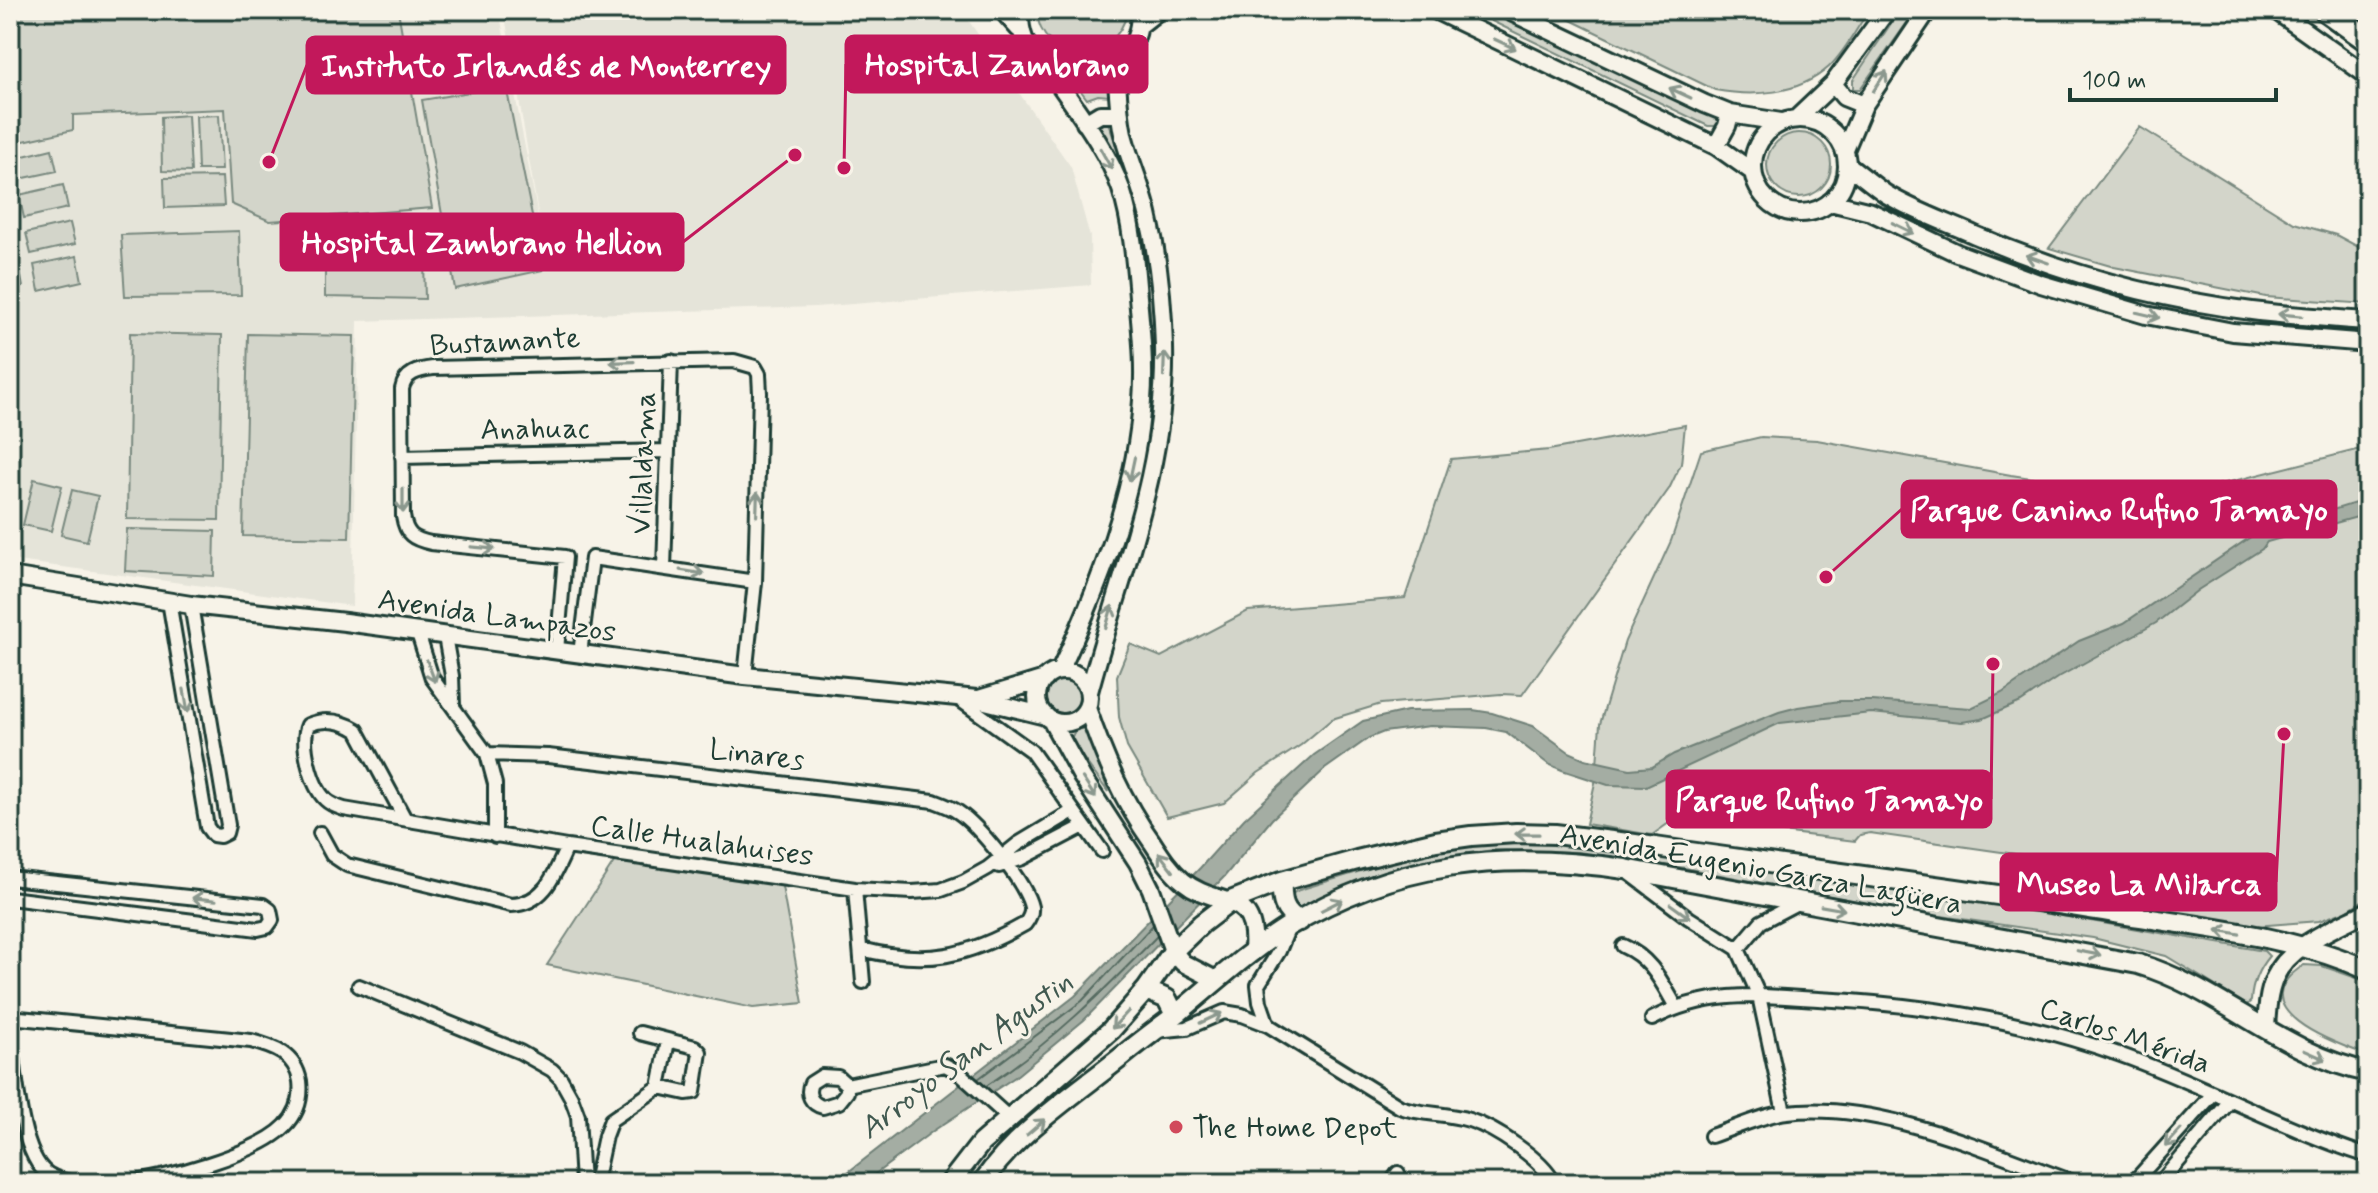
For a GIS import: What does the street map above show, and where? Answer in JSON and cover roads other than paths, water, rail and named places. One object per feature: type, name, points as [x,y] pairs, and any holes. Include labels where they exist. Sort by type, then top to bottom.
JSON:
[{"type":"highway","points":[[2326,10],[2368,40]]},
{"type":"main road","name":"Avenida Eugenio Garza Lagüera","points":[[950,1183],[981,1143],[1097,1043],[1146,990],[1173,951],[1231,901],[1282,881],[1436,841],[1516,833],[1555,834],[2097,910],[2304,946],[2368,970]]},
{"type":"main road","name":"Avenida Eugenio Garza Lagüera","points":[[982,1183],[998,1161],[1022,1139],[1152,1031],[1253,951],[1294,924],[1371,887],[1414,873],[1491,861],[1569,861],[1625,869],[2138,964],[2194,985],[2311,1054],[2368,1072]]},
{"type":"main road","points":[[1282,881],[1286,911],[1294,924]]},
{"type":"main road","points":[[1146,990],[1167,999],[1175,1015]]},
{"type":"street","points":[[1002,10],[1049,69],[1085,123],[1121,188],[1137,285],[1143,398],[1132,472],[1084,621],[1053,675],[1040,686],[1038,699],[1082,777],[1138,863],[1151,889],[1173,951],[1183,963],[1216,980]]},
{"type":"street","points":[[1019,29],[1020,10]]},
{"type":"street","points":[[1049,69],[1084,77],[1106,72],[1127,54],[1140,18],[1159,10]]},
{"type":"street","points":[[1435,10],[1716,146],[1753,172]]},
{"type":"street","points":[[1507,10],[1730,114],[1817,122],[1834,133],[1846,157],[1885,193],[2000,246],[2085,275],[2161,294],[2251,311],[2368,321]]},
{"type":"street","points":[[1887,10],[1833,84],[1789,120],[1765,134],[1755,152],[1753,172],[1760,191],[1773,205],[1792,212],[1812,211],[1830,202],[1843,185],[1846,157],[1864,105],[1928,10]]},
{"type":"street","points":[[2275,10],[2368,76]]},
{"type":"street","points":[[1048,718],[1063,723],[1073,721],[1088,700],[1150,483],[1161,426],[1164,347],[1155,256],[1149,217],[1119,114],[1116,65]]},
{"type":"street","points":[[1833,84],[1844,97],[1864,105]]},
{"type":"street","points":[[1085,123],[1100,114],[1119,114]]},
{"type":"street","points":[[1716,146],[1730,114]]},
{"type":"street","points":[[1830,202],[1871,212],[1957,253],[2041,284],[2146,315],[2233,332],[2368,343]]},
{"type":"street","name":"Villaldama","points":[[664,568],[671,361]]},
{"type":"street","name":"Bustamante","points":[[557,651],[565,557],[431,543],[414,539],[408,534],[403,516],[402,389],[405,379],[414,372],[433,368],[671,361],[743,362],[755,367],[759,374],[755,582],[745,676]]},
{"type":"street","name":"Anahuac","points":[[402,457],[668,451]]},
{"type":"street","points":[[580,654],[592,558],[755,582]]},
{"type":"street","name":"Avenida Lampazos","points":[[10,576],[191,605],[745,676],[977,699],[1048,718]]},
{"type":"street","points":[[169,601],[207,827],[213,835],[220,836],[226,833],[228,825],[191,605]]},
{"type":"street","points":[[418,633],[432,678],[487,754],[495,784],[495,836]]},
{"type":"street","points":[[445,636],[453,705]]},
{"type":"street","points":[[1053,675],[1073,673],[1083,681],[1113,779],[1136,819],[1160,855],[1188,884],[1231,901],[1245,911],[1254,937],[1253,951]]},
{"type":"street","name":"Avenida Lampazos","points":[[977,699],[1053,675]]},
{"type":"street","points":[[956,697],[1031,751],[1102,851]]},
{"type":"street","name":"Calle Hualahuises","points":[[405,819],[357,730],[332,721],[308,725],[304,741],[315,782],[325,800],[344,809],[495,836],[855,889],[941,890],[1084,826]]},
{"type":"street","points":[[191,731],[212,728]]},
{"type":"street","name":"Linares","points":[[487,754],[548,756],[934,801],[959,812],[1004,860],[1030,904],[1030,918],[1025,924],[958,954],[904,959],[861,949]]},
{"type":"street","name":"Calle Hualahuises","points":[[1004,860],[1073,811]]},
{"type":"street","points":[[320,833],[332,855],[347,865],[511,905],[530,902],[546,889],[567,847]]},
{"type":"street","points":[[1625,869],[1689,918],[1738,949],[1759,996],[1784,1112]]},
{"type":"street","points":[[10,878],[263,905],[270,910],[272,920],[267,927],[258,929],[10,898]]},
{"type":"street","points":[[85,907],[86,887]]},
{"type":"street","points":[[855,889],[863,982]]},
{"type":"street","points":[[1738,949],[1761,922],[1799,902]]},
{"type":"street","points":[[2266,1028],[2268,1001],[2276,974],[2286,962],[2304,946],[2368,911]]},
{"type":"street","points":[[1268,1025],[1258,985],[1294,924]]},
{"type":"street","points":[[1623,946],[1638,952],[1652,966],[1676,1007]]},
{"type":"street","points":[[359,986],[520,1052],[552,1070],[571,1097],[578,1116],[582,1183]]},
{"type":"street","name":"Carlos Mérida","points":[[1652,1019],[1676,1007],[1713,998],[1759,996],[1891,1005],[2002,1022],[2086,1043],[2368,1156]]},
{"type":"street","points":[[1152,1031],[1187,1028],[1224,1012],[1242,1015],[1268,1025],[1400,1107],[1424,1114],[1468,1119],[1503,1136],[1541,1166],[1554,1183]]},
{"type":"street","points":[[10,1017],[251,1041],[273,1046],[288,1055],[299,1076],[301,1094],[296,1112],[284,1127],[265,1140],[203,1166],[146,1182],[123,1183]]},
{"type":"street","points":[[10,1031],[26,1138],[33,1159],[47,1174],[63,1181],[79,1183]]},
{"type":"street","points":[[640,1033],[698,1049],[701,1056],[694,1092],[659,1087]]},
{"type":"street","points":[[595,1183],[611,1120],[659,1087],[668,1041]]},
{"type":"street","points":[[847,1085],[945,1065],[958,1072],[1008,1117]]},
{"type":"street","points":[[2133,1183],[2213,1094]]},
{"type":"street","points":[[2160,1183],[2230,1101]]},
{"type":"street","points":[[1711,1136],[1784,1112],[1842,1112],[1885,1119],[2076,1183]]},
{"type":"water","points":[[2368,499],[2368,514],[2267,542],[2262,549],[2198,590],[2156,623],[2057,678],[2021,702],[1982,719],[1962,722],[1871,713],[1780,723],[1646,786],[1608,785],[1562,770],[1548,764],[1506,732],[1486,728],[1430,726],[1384,732],[1369,738],[1325,769],[1272,819],[1224,877],[1084,1020],[1015,1077],[933,1131],[863,1183],[834,1183],[1075,996],[1244,819],[1314,755],[1363,721],[1407,711],[1473,710],[1492,713],[1533,726],[1569,752],[1585,759],[1630,769],[1652,767],[1674,754],[1798,707],[1840,701],[1872,701],[1971,708],[2002,693],[2079,641],[2124,623],[2255,534]]},
{"type":"place","name":"Hospital Zambrano Hellion","points":[[795,155]]},
{"type":"place","name":"Instituto Irlandés de Monterrey","points":[[269,162]]},
{"type":"place","name":"Hospital Zambrano","points":[[844,168]]},
{"type":"place","name":"Parque Canino Rufino Tamayo","points":[[1826,577]]},
{"type":"place","name":"Parque Rufino Tamayo","points":[[1993,664]]},
{"type":"place","name":"Museo La Milarca","points":[[2284,734]]},
{"type":"place","name":"The Home Depot","points":[[1176,1127]]},
{"type":"water label","name":"Arroyo San Agustin","points":[[965,1054]]}]
